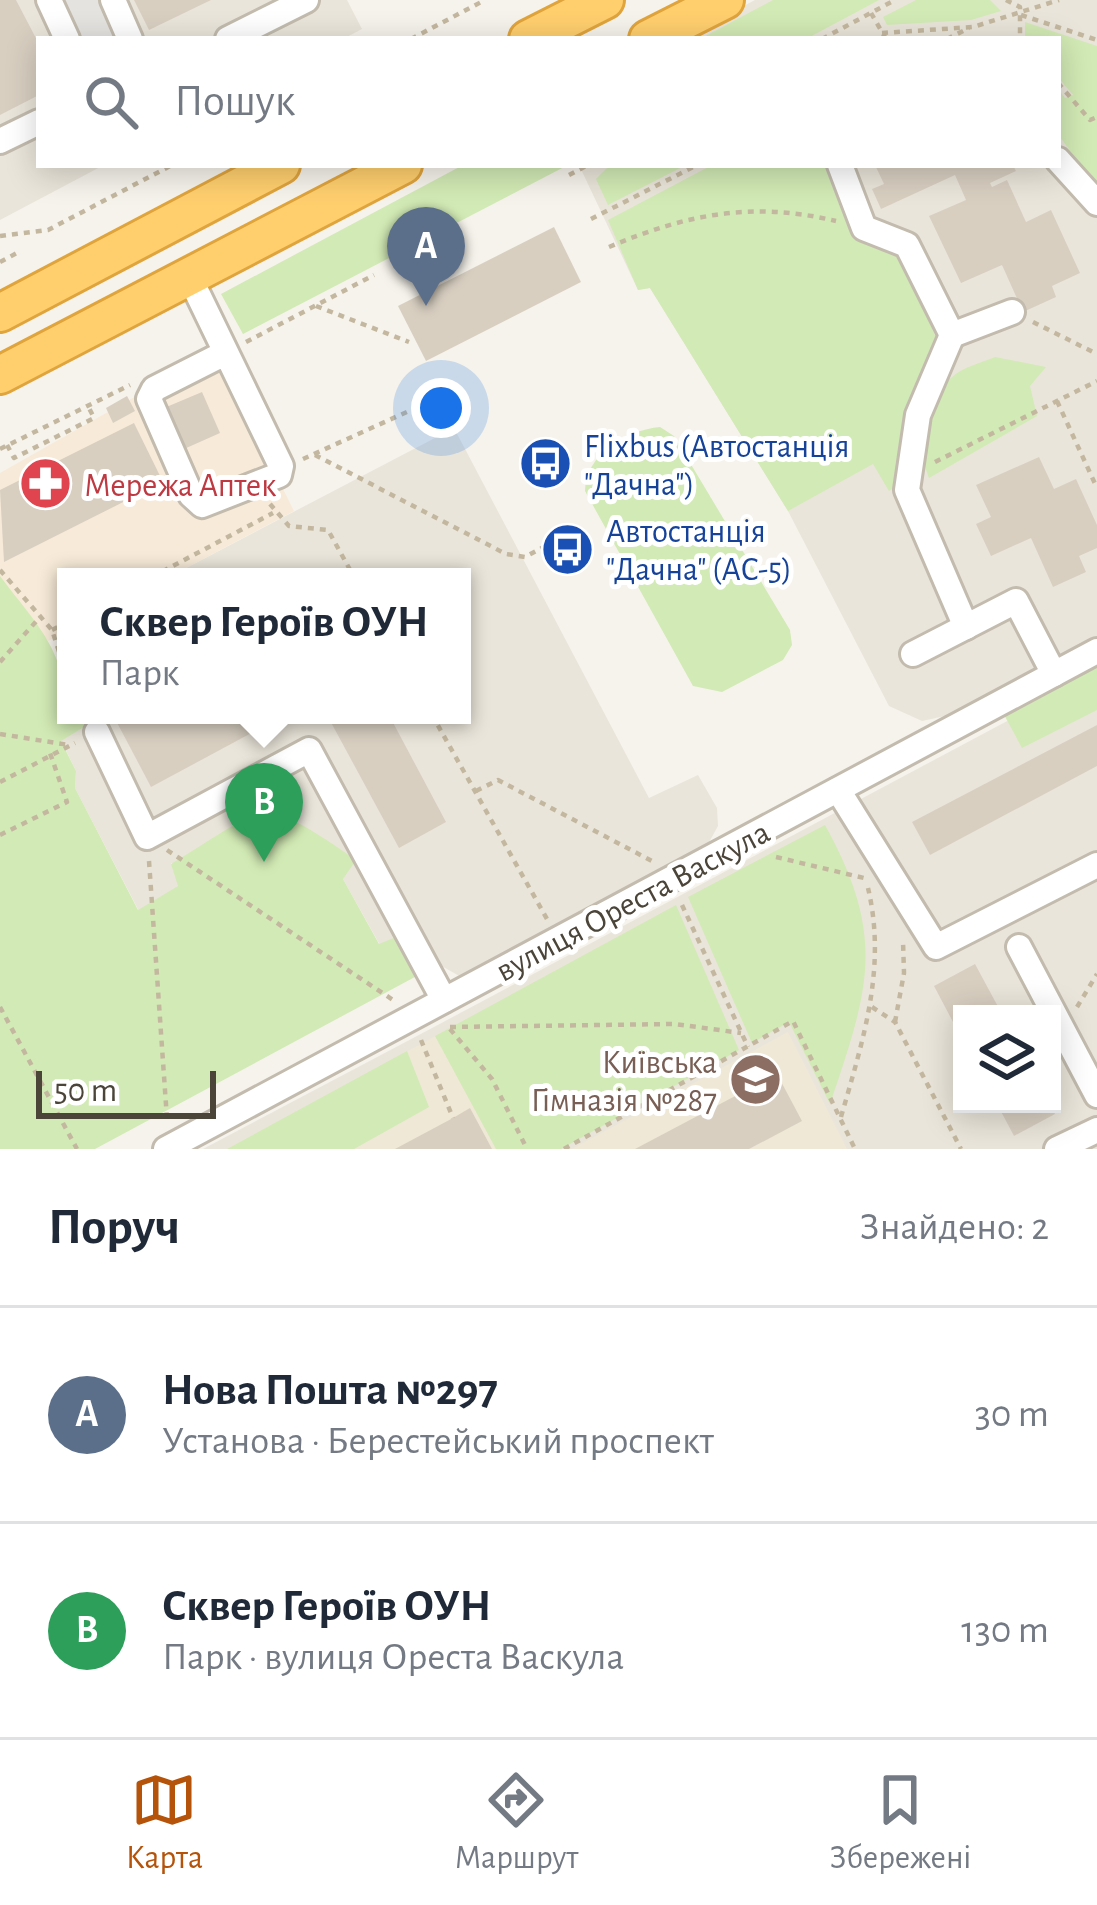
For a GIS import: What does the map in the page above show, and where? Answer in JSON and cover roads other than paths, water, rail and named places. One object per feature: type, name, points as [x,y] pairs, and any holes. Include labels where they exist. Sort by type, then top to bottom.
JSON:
[{"type":"highway","points":[[534,36],[604,0]]},
{"type":"highway","points":[[654,36],[724,0]]},
{"type":"highway","points":[[0,313],[275,168]]},
{"type":"highway","points":[[0,375],[397,168]]},
{"type":"street","points":[[49,0],[66,36]]},
{"type":"street","points":[[112,0],[129,36]]},
{"type":"street","points":[[234,36],[306,0]]},
{"type":"street","points":[[0,141],[36,123]]},
{"type":"street","points":[[1061,163],[1097,203]]},
{"type":"street","points":[[841,168],[864,228],[907,245],[952,335]]},
{"type":"street","points":[[188,276],[225,353],[271,474],[202,506],[150,406],[154,389],[225,353]]},
{"type":"street","points":[[966,627],[907,490],[908,475],[918,415],[952,335],[1012,312]]},
{"type":"street","points":[[914,655],[1016,601],[1054,674]]},
{"type":"street","name":"вулиця Ореста Васкула","points":[[167,1138],[444,1000],[1097,651]]},
{"type":"street","points":[[97,732],[147,837],[309,750],[444,1000]]},
{"type":"street","points":[[838,790],[937,947],[1097,865]]},
{"type":"street","points":[[1019,947],[1097,1095]]},
{"type":"street","points":[[1057,1149],[1097,1130]]},
{"type":"place","name":"Нова Пошта №297","points":[[426,306]]},
{"type":"place","name":"Flixbus (Автостанція \"Дачна\")","points":[[545,464]]},
{"type":"place","name":"Мережа Аптек","points":[[45,484]]},
{"type":"place","name":"Автостанція \"Дачна\" (АС-5)","points":[[567,549]]},
{"type":"place","name":"Сквер Героїв ОУН","points":[[264,862]]},
{"type":"place","name":"Київська Гімназія №287","points":[[756,1080]]}]
